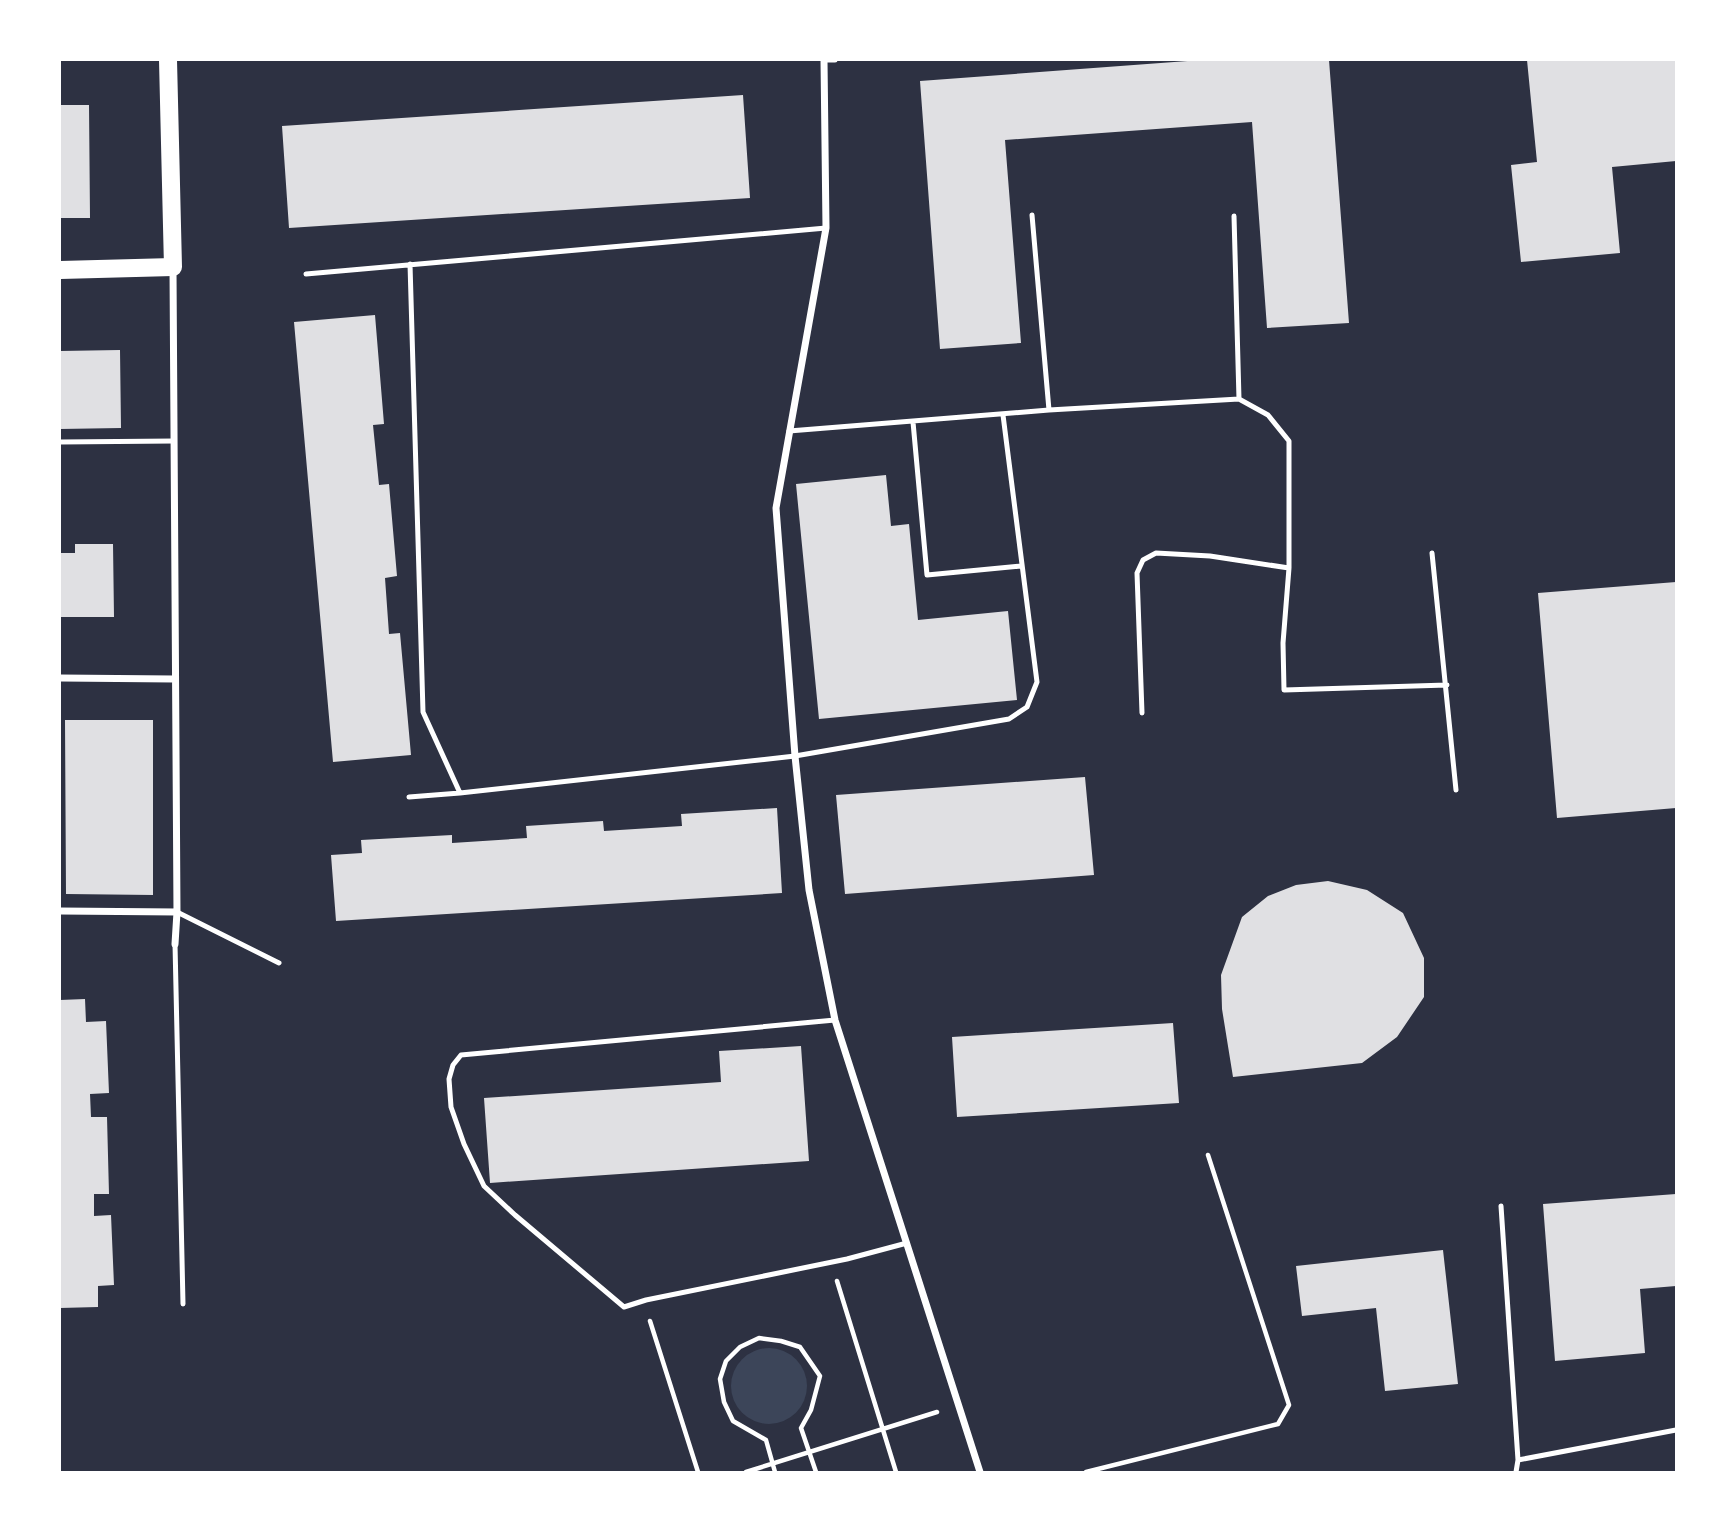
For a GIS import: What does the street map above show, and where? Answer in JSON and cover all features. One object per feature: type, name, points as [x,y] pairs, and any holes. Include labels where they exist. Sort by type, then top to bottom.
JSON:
[{"type":"main road","points":[[60,270],[173,267],[168,60]]},
{"type":"street","points":[[824,60],[826,228],[776,508],[795,756],[809,890],[835,1020],[980,1472]]},
{"type":"street","points":[[173,267],[175,944]]},
{"type":"street","points":[[60,678],[174,679]]},
{"type":"street","points":[[60,911],[177,912]]},
{"type":"lane","points":[[824,60],[835,60]]},
{"type":"lane","points":[[1032,215],[1049,410]]},
{"type":"lane","points":[[1234,216],[1239,399]]},
{"type":"lane","points":[[306,274],[826,228]]},
{"type":"lane","points":[[410,264],[423,712],[460,793]]},
{"type":"lane","points":[[789,431],[1049,410],[1239,399],[1268,415],[1289,441],[1289,568],[1283,643],[1284,691],[1447,685]]},
{"type":"lane","points":[[409,797],[795,756],[1009,719],[1027,707],[1037,682],[1003,415]]},
{"type":"lane","points":[[913,422],[927,575],[1021,566]]},
{"type":"lane","points":[[60,442],[174,441]]},
{"type":"lane","points":[[1142,713],[1137,573],[1143,560],[1156,553],[1210,556],[1289,568]]},
{"type":"lane","points":[[1432,553],[1456,790]]},
{"type":"lane","points":[[177,912],[279,962]]},
{"type":"lane","points":[[175,944],[183,1304]]},
{"type":"lane","points":[[835,1020],[461,1055],[453,1065],[449,1079],[451,1107],[464,1144],[484,1186],[624,1307],[646,1300],[847,1259],[907,1243]]},
{"type":"lane","points":[[1501,1206],[1518,1460],[1516,1472]]},
{"type":"lane","points":[[1518,1460],[1676,1430]]},
{"type":"path","points":[[1086,1472],[1278,1424],[1289,1405],[1208,1155]]},
{"type":"path","points":[[834,1271],[896,1472]]},
{"type":"path","points":[[649,1318],[698,1472]]},
{"type":"path","points":[[775,1472],[766,1440],[733,1422],[724,1402],[720,1378],[726,1361],[740,1347],[760,1338],[800,1347],[820,1376],[811,1410],[801,1428],[816,1472]]},
{"type":"path","points":[[746,1472],[958,1405]]},
{"type":"shaded area","points":[[769,1348],[783,1351],[796,1359],[804,1372],[807,1386],[804,1400],[796,1413],[783,1421],[769,1424],[755,1421],[742,1413],[734,1400],[731,1386],[734,1372],[742,1359],[755,1351]]},
{"type":"building","points":[[1201,60],[1329,60],[1349,323],[1267,328],[1252,122],[1005,140],[1021,343],[940,349],[920,81]]},
{"type":"building","points":[[1527,60],[1676,60],[1676,161],[1612,167],[1620,253],[1521,262],[1511,165],[1537,162]]},
{"type":"building","points":[[743,95],[750,198],[289,228],[282,126]]},
{"type":"building","points":[[60,105],[89,105],[90,218],[60,218]]},
{"type":"building","points":[[375,315],[384,424],[373,425],[379,485],[389,484],[397,576],[385,578],[389,634],[400,633],[411,755],[333,762],[294,322]]},
{"type":"building","points":[[120,350],[121,428],[60,429],[60,351]]},
{"type":"building","points":[[886,475],[891,526],[909,524],[918,620],[1008,611],[1017,700],[819,719],[796,484]]},
{"type":"building","points":[[75,544],[113,544],[114,617],[60,617],[60,553],[75,553]]},
{"type":"building","points":[[1676,582],[1676,808],[1557,818],[1538,593]]},
{"type":"building","points":[[65,720],[153,720],[153,895],[66,894]]},
{"type":"building","points":[[1085,777],[1094,875],[845,894],[836,795]]},
{"type":"building","points":[[777,808],[782,893],[336,921],[331,855],[362,853],[361,840],[452,835],[452,843],[527,838],[526,826],[603,821],[604,831],[682,826],[681,814]]},
{"type":"building","points":[[1328,881],[1367,890],[1403,913],[1424,958],[1424,997],[1397,1037],[1362,1063],[1233,1077],[1222,1009],[1221,975],[1242,917],[1268,896],[1296,885]]},
{"type":"building","points":[[85,999],[86,1022],[106,1021],[109,1093],[90,1094],[91,1117],[107,1117],[109,1194],[94,1194],[94,1216],[111,1215],[114,1285],[98,1286],[98,1307],[60,1308],[60,1000]]},
{"type":"building","points":[[1173,1023],[1179,1103],[957,1117],[952,1037]]},
{"type":"building","points":[[801,1046],[809,1161],[490,1183],[484,1098],[721,1082],[719,1051]]},
{"type":"building","points":[[1676,1194],[1676,1286],[1640,1289],[1645,1353],[1555,1361],[1543,1204]]},
{"type":"building","points":[[1443,1250],[1458,1384],[1385,1391],[1376,1308],[1302,1316],[1296,1266]]}]
